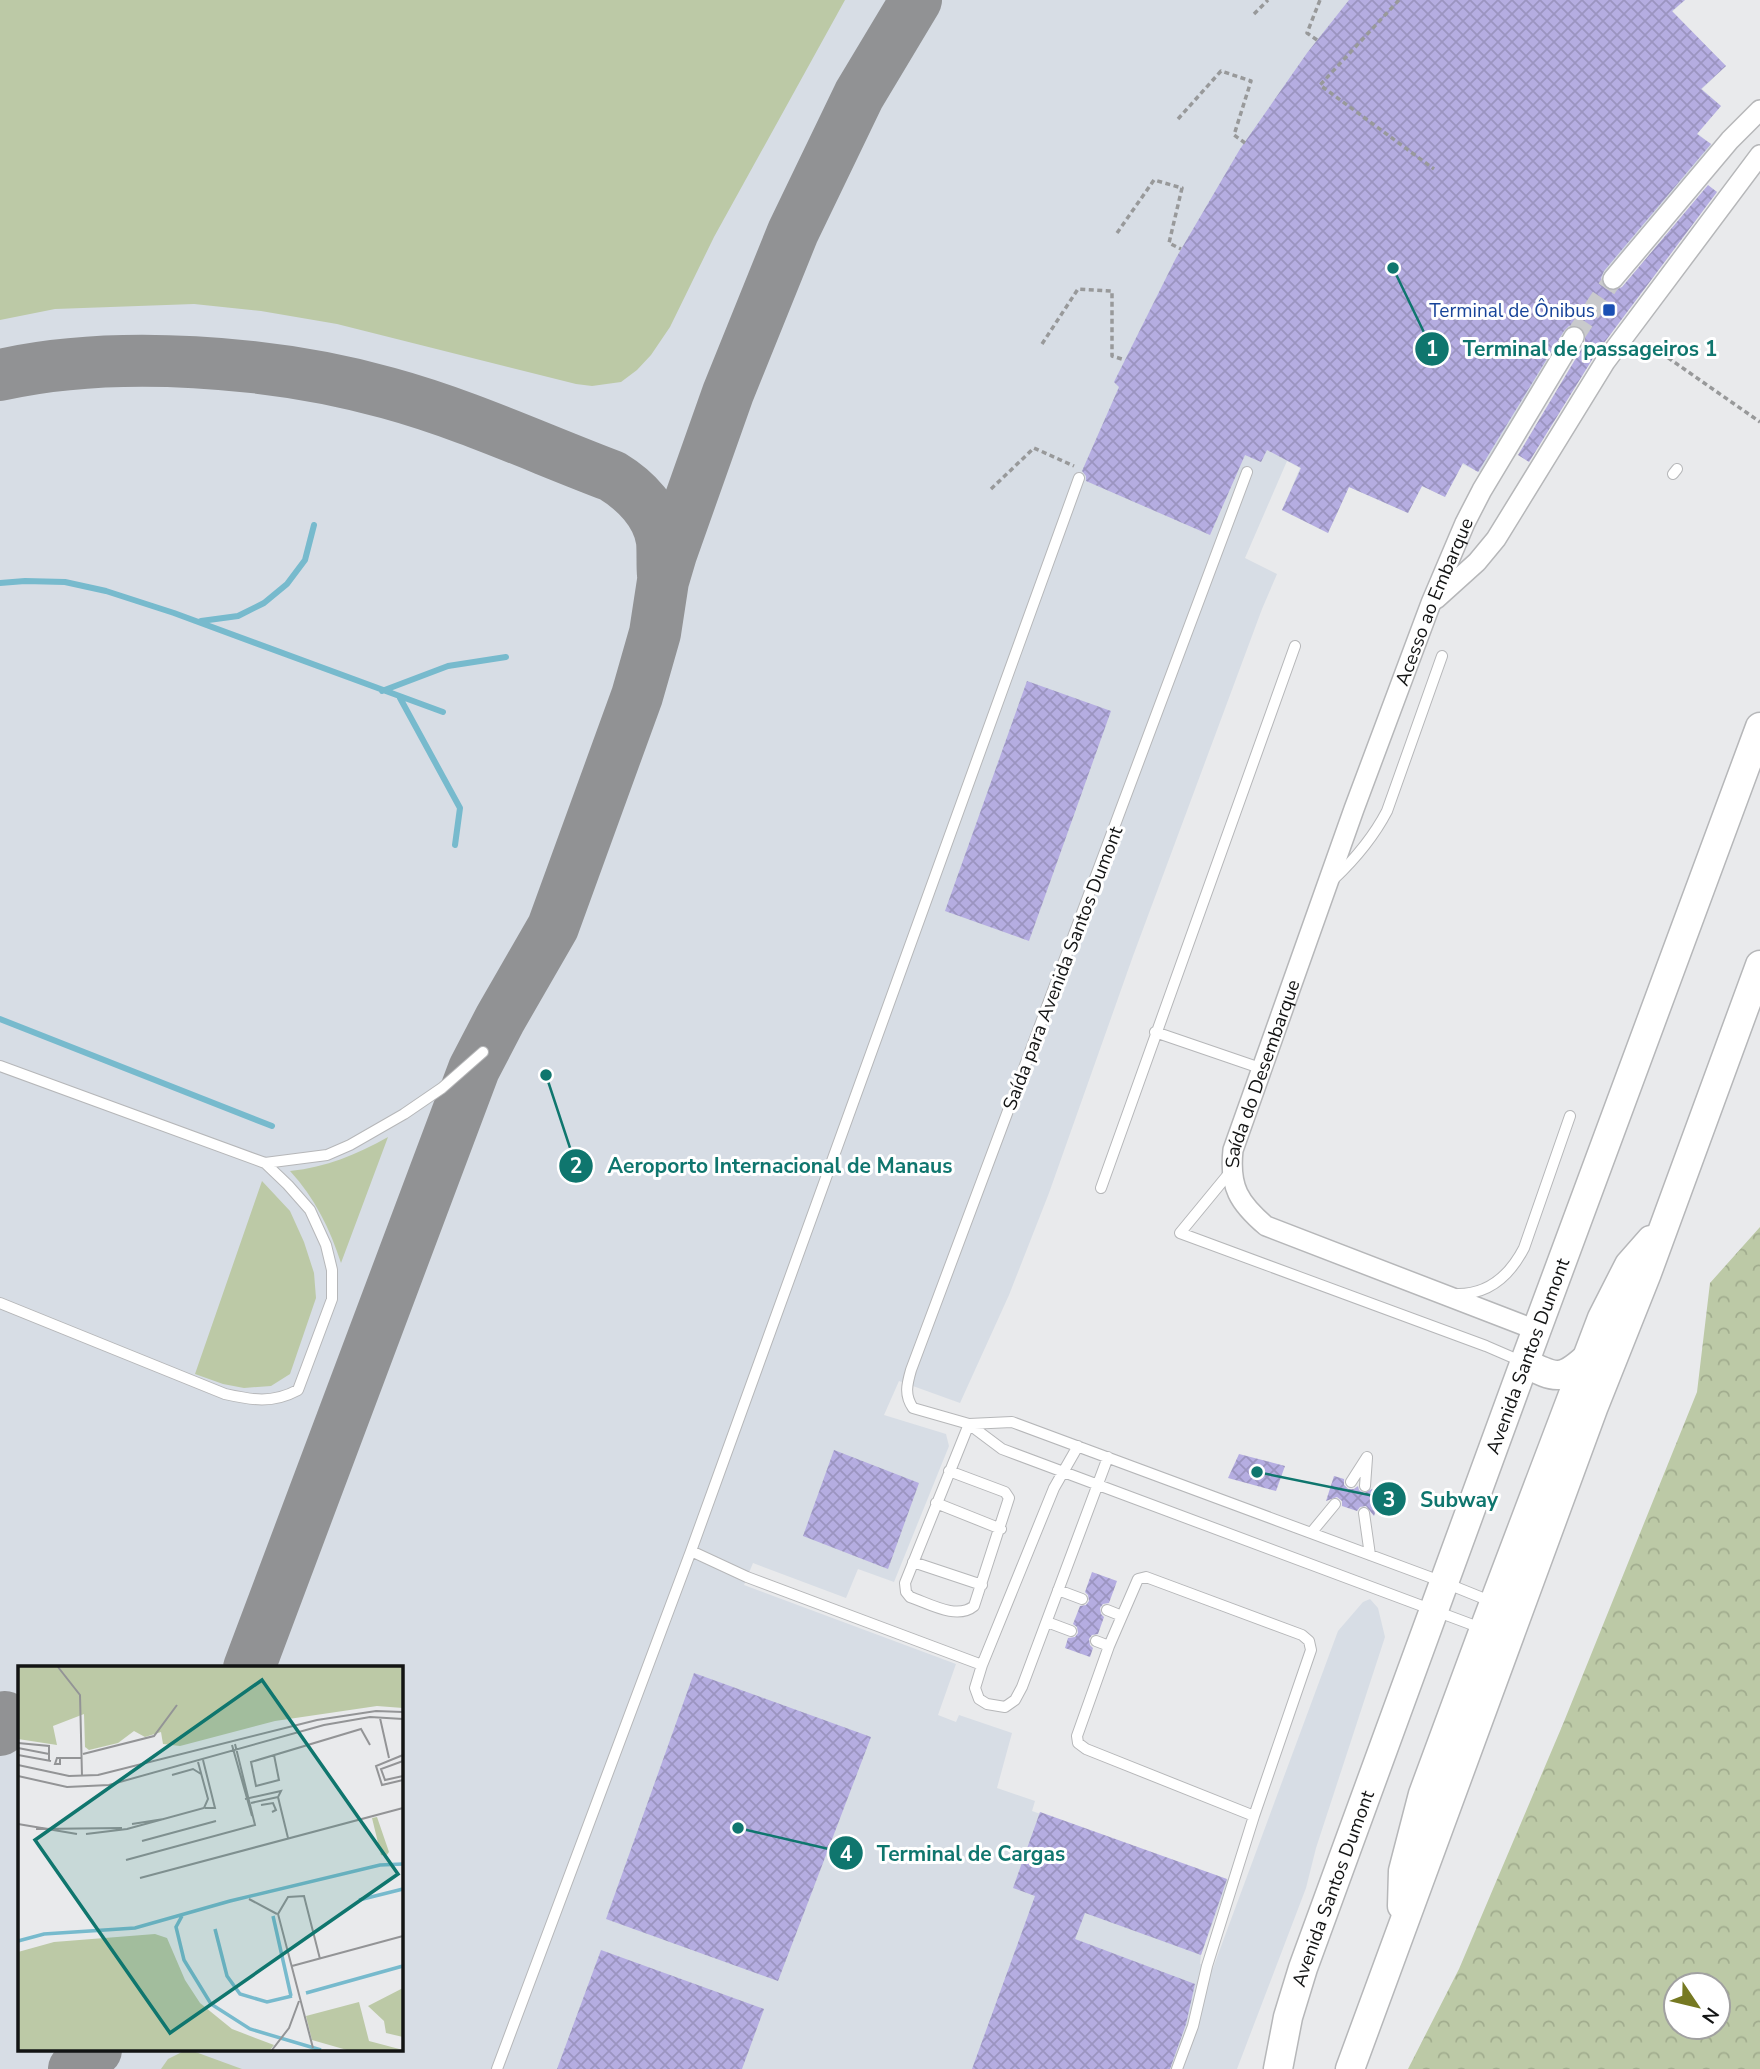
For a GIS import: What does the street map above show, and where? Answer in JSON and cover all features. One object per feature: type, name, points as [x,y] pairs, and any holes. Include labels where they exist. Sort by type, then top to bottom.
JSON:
[{"type":"main road","name":"Avenida Santos Dumont","points":[[1278,2069],[1288,2017],[1303,1968],[1760,727]]},
{"type":"main road","points":[[1402,1930],[1403,1871],[1411,1836],[1423,1794],[1484,1629],[1494,1603],[1517,1578],[1663,1227],[1760,965]]},
{"type":"main road","points":[[1350,2069],[1402,1930],[1602,1318],[1629,1265],[1663,1227]]},
{"type":"main road","points":[[1525,1363],[1548,1374],[1561,1376],[1571,1372],[1588,1357]]},
{"type":"street","points":[[1613,279],[1730,140],[1760,110]]},
{"type":"street","points":[[1431,603],[1478,562],[1496,539],[1605,362],[1760,155]]},
{"type":"street","name":"Acesso ao Embarque","points":[[1329,884],[1431,603],[1465,523],[1574,337]]},
{"type":"street","name":"Saída do Desembarque","points":[[1329,884],[1233,1150],[1231,1171],[1237,1193],[1246,1209],[1266,1226],[1536,1330]]},
{"type":"lane","name":"Saída para Avenida Santos Dumont","points":[[969,1424],[913,1408],[906,1392],[911,1370],[1247,472]]},
{"type":"lane","points":[[496,2069],[691,1551],[1079,478]]},
{"type":"lane","points":[[1101,1188],[1295,646]]},
{"type":"lane","name":"Saída do Desembarque","points":[[1329,884],[1361,853],[1376,833],[1387,811],[1442,656]]},
{"type":"lane","points":[[1155,1032],[1263,1069]]},
{"type":"lane","points":[[265,1163],[327,1155],[350,1144],[404,1114],[442,1088],[483,1052]]},
{"type":"lane","points":[[0,1066],[265,1163],[310,1210],[326,1245],[332,1270],[332,1299],[298,1390],[284,1397],[262,1401],[225,1394],[0,1304]]},
{"type":"lane","points":[[1447,1294],[1474,1294],[1495,1285],[1515,1265],[1524,1248],[1570,1116]]},
{"type":"lane","points":[[1231,1171],[1180,1233],[1473,1341],[1525,1363]]},
{"type":"lane","points":[[969,1424],[1012,1422],[1494,1603]]},
{"type":"lane","points":[[949,1471],[1006,1492],[1009,1498],[974,1606],[967,1612],[956,1613],[910,1597],[905,1583],[936,1503],[949,1471],[969,1424]]},
{"type":"lane","points":[[969,1424],[1002,1449],[1484,1629]]},
{"type":"lane","points":[[1078,1446],[1062,1472],[982,1665],[975,1688],[979,1699],[987,1704],[1005,1707],[1015,1700],[1022,1687],[1108,1457]]},
{"type":"lane","points":[[1351,1482],[1367,1457],[1366,1486]]},
{"type":"lane","points":[[936,1503],[1001,1529]]},
{"type":"lane","points":[[1311,1533],[1335,1504]]},
{"type":"lane","points":[[1364,1513],[1370,1555]]},
{"type":"lane","points":[[691,1551],[747,1577],[982,1665]]},
{"type":"lane","points":[[913,1562],[982,1585]]},
{"type":"lane","points":[[1177,2069],[1193,2026],[1207,1966],[1254,1816],[1311,1650],[1309,1641],[1301,1635],[1146,1577],[1139,1579],[1109,1646],[1077,1736],[1078,1743],[1086,1749],[1254,1816]]},
{"type":"lane","points":[[1058,1590],[1082,1599]]},
{"type":"lane","points":[[1107,1610],[1122,1616]]},
{"type":"lane","points":[[1047,1622],[1071,1631]]},
{"type":"lane","points":[[1096,1641],[1109,1646]]},
{"type":"path","points":[[1254,14],[1268,0]]},
{"type":"path","points":[[1317,40],[1307,33],[1320,0]]},
{"type":"path","points":[[1399,0],[1320,85],[1434,169]]},
{"type":"path","points":[[1178,119],[1221,71],[1251,81],[1234,135],[1245,144]]},
{"type":"path","points":[[1117,233],[1154,180],[1182,188],[1169,243],[1181,249]]},
{"type":"path","points":[[1042,344],[1077,289],[1112,291],[1112,356],[1125,360]]},
{"type":"path","points":[[1647,343],[1760,422]]},
{"type":"path","points":[[991,489],[1034,448],[1067,463]]},
{"type":"shaded area","points":[[0,0],[1685,0],[1672,12],[1726,66],[1702,89],[1721,106],[1697,133],[1713,146],[1608,277],[1569,334],[1485,475],[1462,464],[1445,497],[1422,486],[1408,513],[1349,487],[1328,533],[1282,510],[1300,468],[1287,461],[1245,558],[1277,574],[1009,1295],[960,1403],[899,1381],[884,1415],[946,1434],[949,1446],[894,1582],[858,1569],[846,1598],[753,1563],[744,1585],[956,1664],[938,1715],[956,1722],[959,1715],[1012,1733],[997,1788],[1035,1801],[1032,1811],[1229,1880],[1201,1955],[1200,1964],[1213,1968],[1338,1631],[1363,1602],[1370,1599],[1378,1608],[1385,1637],[1316,1848],[1306,1888],[1237,2069],[0,2069]]},
{"type":"green space","points":[[0,0],[845,0],[714,237],[670,327],[637,370],[621,382],[592,386],[337,324],[261,311],[194,304],[55,309],[0,320]]},
{"type":"green space","points":[[388,1137],[341,1263],[321,1214],[290,1171],[341,1159]]},
{"type":"green space","points":[[262,1181],[290,1211],[314,1273],[316,1298],[290,1374],[271,1386],[244,1388],[195,1374]]},
{"type":"green space","points":[[1760,1227],[1760,2069],[1408,2069],[1459,1969],[1563,1724],[1697,1392],[1710,1283]]},
{"type":"green space","points":[[182,2052],[195,2052],[242,2069],[161,2069],[168,2059]]},
{"type":"building","points":[[1349,0],[1685,0],[1672,11],[1726,66],[1701,89],[1721,106],[1697,134],[1711,144],[1604,271],[1601,278],[1605,288],[1612,291],[1622,287],[1708,185],[1717,192],[1595,355],[1529,462],[1518,455],[1585,343],[1585,332],[1580,326],[1569,326],[1564,331],[1478,472],[1463,463],[1445,497],[1422,486],[1408,513],[1349,487],[1328,533],[1282,510],[1301,468],[1267,450],[1261,462],[1245,455],[1210,535],[1086,481],[1082,471],[1119,387],[1114,382],[1176,258],[1240,149],[1307,53]]},
{"type":"building","points":[[1027,681],[1111,711],[1029,941],[945,911]]},
{"type":"building","points":[[834,1450],[919,1483],[888,1569],[803,1536]]},
{"type":"building","points":[[1239,1454],[1285,1466],[1276,1491],[1228,1478]]},
{"type":"building","points":[[1334,1476],[1344,1479],[1344,1485],[1348,1489],[1358,1486],[1364,1493],[1372,1489],[1382,1492],[1374,1516],[1366,1506],[1357,1511],[1342,1506],[1342,1501],[1337,1497],[1326,1501]]},
{"type":"building","points":[[1092,1572],[1117,1581],[1109,1603],[1100,1608],[1104,1617],[1098,1634],[1089,1639],[1093,1648],[1090,1657],[1065,1648],[1068,1638],[1075,1637],[1078,1633],[1073,1624],[1080,1606],[1089,1601],[1085,1592]]},
{"type":"building","points":[[694,1673],[871,1737],[778,1981],[606,1919]]},
{"type":"building","points":[[1040,1812],[1227,1879],[1201,1955],[1085,1913],[1075,1939],[1195,1984],[1186,2024],[1170,2069],[972,2069],[1035,1896],[1013,1888]]},
{"type":"building","points":[[601,1950],[764,2009],[742,2069],[557,2069]]},
{"type":"waterway","points":[[201,621],[238,616],[264,603],[287,584],[305,560],[314,525]]},
{"type":"waterway","points":[[0,583],[65,582],[106,591],[174,613],[443,712]]},
{"type":"waterway","points":[[382,691],[448,666],[506,657]]},
{"type":"waterway","points":[[400,698],[460,808],[455,845]]},
{"type":"waterway","points":[[0,1019],[272,1126]]},
{"type":"taxiway","points":[[250,1666],[474,1069],[553,927],[637,696],[655,633],[663,581],[671,554],[728,393],[793,232],[859,95],[916,0]]},
{"type":"taxiway","points":[[0,375],[94,362],[195,362],[296,373],[417,401],[612,476],[621,482],[637,495],[656,521],[662,541],[663,575]]},
{"type":"taxiway","points":[[0,1730],[5,1717]]},
{"type":"taxiway","points":[[74,2069],[94,2052]]},
{"type":"tunnel","points":[[1574,337],[1613,279]]},
{"type":"place","name":"Terminal de passageiros 1","points":[[1393,268]]},
{"type":"place","name":"Terminal de Ônibus","points":[[1609,310]]},
{"type":"place","name":"Aeroporto Internacional de Manaus","points":[[546,1075]]},
{"type":"place","name":"Subway","points":[[1257,1472]]},
{"type":"place","name":"Terminal de Cargas","points":[[738,1828]]}]
